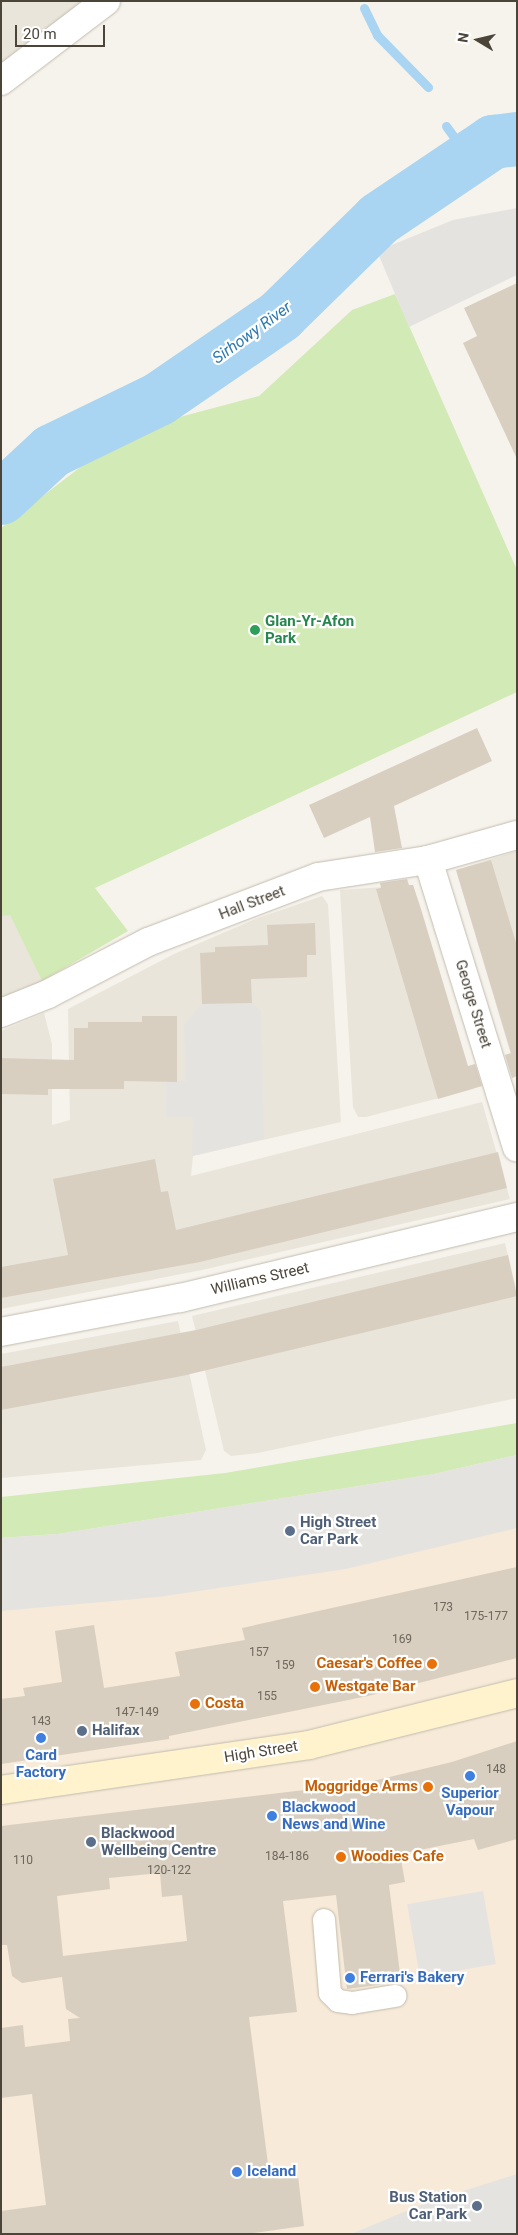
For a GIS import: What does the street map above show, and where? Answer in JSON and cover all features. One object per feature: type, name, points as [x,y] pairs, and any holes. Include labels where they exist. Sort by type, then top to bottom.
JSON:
[{"type":"main road","name":"High Street","points":[[1,1790],[309,1745],[517,1693]]},
{"type":"street","points":[[1,81],[106,1]]},
{"type":"street","name":"Hall Street","points":[[1,1013],[48,994],[148,942],[318,878],[428,860],[517,835]]},
{"type":"street","name":"George Street","points":[[428,860],[517,1148]]},
{"type":"street","name":"Williams Street","points":[[1,1332],[180,1298],[517,1217]]},
{"type":"street","points":[[324,1920],[330,1993],[338,2001],[352,2003],[396,1996]]},
{"type":"shaded area","points":[[1,1],[91,1],[1,68]]},
{"type":"shaded area","points":[[517,208],[517,275],[409,327],[377,251],[453,220]]},
{"type":"shaded area","points":[[517,851],[517,1075],[456,870]]},
{"type":"shaded area","points":[[413,885],[474,1089],[366,1117],[358,1117],[353,1107],[340,890]]},
{"type":"shaded area","points":[[322,896],[328,904],[341,1122],[193,1156],[191,1176],[482,1102],[510,1199],[202,1270],[1,1309],[1,1031],[44,1013],[52,1044],[52,1125],[70,1120],[68,1009],[174,954],[258,918]]},
{"type":"shaded area","points":[[10,914],[42,981],[1,998],[1,916]]},
{"type":"shaded area","points":[[252,1003],[261,1011],[264,1139],[192,1156],[193,1117],[166,1117],[166,1082],[186,1081],[184,1025],[202,1004]]},
{"type":"shaded area","points":[[505,1243],[517,1293],[517,1398],[258,1453],[231,1456],[224,1451],[192,1316]]},
{"type":"shaded area","points":[[178,1321],[206,1450],[201,1460],[1,1478],[1,1354]]},
{"type":"shaded area","points":[[517,1455],[517,2234],[1,2234],[1,1538],[58,1534],[434,1474]]},
{"type":"shaded area","name":"High Street Car Park","points":[[517,1455],[517,1528],[346,1569],[158,1597],[1,1611],[1,1538],[58,1534],[434,1474]]},
{"type":"shaded area","points":[[483,1891],[496,1964],[420,1977],[407,1904]]},
{"type":"shaded area","points":[[517,2174],[517,2234],[351,2234],[428,2202]]},
{"type":"green space","points":[[395,294],[517,570],[517,692],[95,888],[128,931],[42,981],[10,915],[1,916],[1,528],[91,459],[157,423],[259,396],[352,310]]},
{"type":"green space","points":[[517,1423],[517,1455],[434,1474],[58,1534],[1,1538],[1,1497],[225,1473]]},
{"type":"building","points":[[517,283],[517,459],[463,343],[477,336],[464,308]]},
{"type":"building","points":[[477,728],[492,761],[394,806],[402,848],[375,852],[370,817],[324,838],[309,805]]},
{"type":"building","points":[[491,860],[517,946],[517,1076],[512,1078],[505,1055],[511,1053],[456,870]]},
{"type":"building","points":[[407,879],[409,885],[413,885],[421,909],[468,1066],[475,1064],[482,1086],[438,1099],[376,889],[381,888],[380,883]]},
{"type":"building","points":[[315,923],[316,955],[307,955],[307,977],[251,979],[252,1003],[202,1004],[200,953],[215,952],[215,947],[268,945],[267,925]]},
{"type":"building","points":[[142,1016],[177,1016],[177,1082],[124,1081],[124,1089],[48,1089],[48,1095],[1,1094],[1,1058],[74,1060],[74,1028],[88,1028],[88,1022],[142,1022]]},
{"type":"building","points":[[498,1152],[507,1188],[200,1262],[1,1298],[1,1267],[68,1255],[53,1179],[155,1159],[161,1192],[168,1191],[176,1230]]},
{"type":"building","points":[[508,1255],[517,1296],[182,1376],[1,1410],[1,1367],[196,1330]]},
{"type":"building","points":[[517,1567],[517,1658],[368,1696],[169,1736],[169,1739],[1,1764],[1,1699],[25,1696],[23,1688],[62,1682],[55,1631],[94,1625],[104,1688],[180,1676],[175,1652],[245,1640],[242,1628]]},
{"type":"building","points":[[517,1741],[517,1839],[478,1850],[474,1839],[400,1854],[405,1882],[389,1885],[401,1982],[347,1989],[336,1895],[283,1901],[297,2012],[249,2017],[269,2172],[297,2168],[304,2226],[246,2234],[1,2234],[1,2211],[46,2205],[32,2094],[1,2098],[1,2028],[23,2025],[25,2047],[70,2041],[68,2019],[80,2018],[66,2009],[62,1977],[22,1983],[12,1976],[7,1945],[1,1945],[1,1826],[347,1785],[348,1787],[452,1762]],"holes":[[[160,1873],[162,1897],[182,1895],[187,1941],[63,1956],[57,1896],[110,1889],[109,1878]]]},
{"type":"waterway","points":[[364,8],[377,35],[428,87]]},
{"type":"waterway","points":[[446,126],[469,158]]},
{"type":"waterway","name":"Sirhowy River","points":[[1,498],[52,451],[159,399],[280,316],[379,219],[493,142],[517,139]]},
{"type":"place","name":"Glan-Yr-Afon Park","points":[[255,630]]},
{"type":"place","name":"High Street Car Park","points":[[290,1531]]},
{"type":"place","name":"Caesar's Coffee","points":[[432,1664]]},
{"type":"place","name":"Westgate Bar","points":[[315,1687]]},
{"type":"place","name":"Costa","points":[[195,1704]]},
{"type":"place","name":"Halifax","points":[[82,1731]]},
{"type":"place","name":"Card Factory","points":[[41,1738]]},
{"type":"place","name":"Superior Vapour","points":[[470,1776]]},
{"type":"place","name":"Moggridge Arms","points":[[428,1787]]},
{"type":"place","name":"Blackwood News and Wine","points":[[272,1816]]},
{"type":"place","name":"Blackwood Wellbeing Centre","points":[[91,1842]]},
{"type":"place","name":"Woodies Cafe","points":[[341,1857]]},
{"type":"place","name":"Ferrari's Bakery","points":[[350,1978]]},
{"type":"place","name":"Iceland","points":[[237,2172]]},
{"type":"place","name":"Bus Station Car Park","points":[[477,2206]]}]
